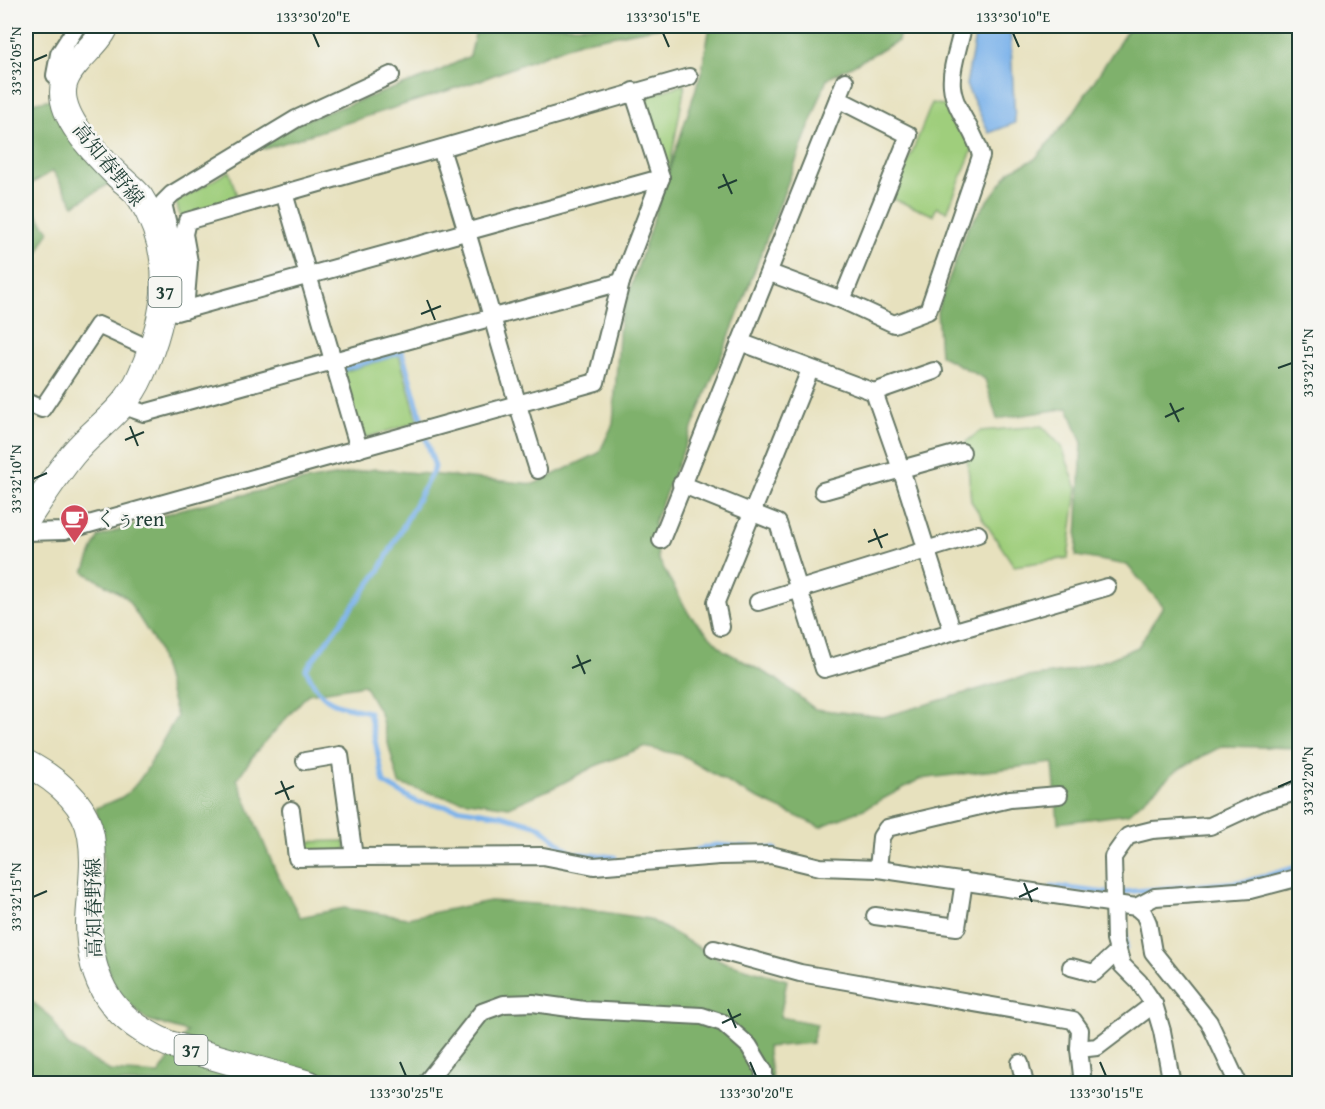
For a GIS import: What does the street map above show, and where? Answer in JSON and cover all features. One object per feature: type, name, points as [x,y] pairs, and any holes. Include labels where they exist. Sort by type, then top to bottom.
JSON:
[{"type":"main road","points":[[64,83],[106,26]]},
{"type":"main road","name":"高知春野線","points":[[26,521],[74,453],[124,406],[138,381],[150,349],[166,287],[163,251],[156,226],[138,195],[77,131],[63,102],[64,83]]},
{"type":"main road","name":"高知春野線","points":[[26,763],[59,784],[78,804],[91,834],[93,883],[89,921],[91,953],[96,978],[108,1001],[127,1019],[154,1038],[309,1083]]},
{"type":"street","points":[[64,83],[55,75],[59,54],[77,26]]},
{"type":"street","points":[[770,273],[842,300],[894,324],[928,310],[981,156],[978,140],[955,99],[951,85],[963,26]]},
{"type":"street","points":[[166,287],[177,264],[163,203],[172,194],[296,119],[391,75]]},
{"type":"street","points":[[185,310],[189,262],[184,234],[187,221],[689,77]]},
{"type":"street","points":[[661,540],[681,484],[770,273],[845,81]]},
{"type":"street","points":[[26,532],[64,531],[596,382],[621,282],[661,178],[633,92]]},
{"type":"street","points":[[838,99],[909,135],[842,300]]},
{"type":"street","points":[[441,149],[468,232],[491,320],[538,470]]},
{"type":"street","points":[[159,315],[185,310],[661,178]]},
{"type":"street","points":[[284,193],[306,276],[358,449]]},
{"type":"street","points":[[124,406],[144,413],[331,360],[491,320],[621,282]]},
{"type":"street","points":[[26,402],[42,409],[98,325],[150,349]]},
{"type":"street","points":[[740,342],[874,393],[934,371]]},
{"type":"street","points":[[721,627],[716,603],[810,370]]},
{"type":"street","points":[[874,393],[902,469],[952,630]]},
{"type":"street","points":[[823,491],[962,452]]},
{"type":"street","points":[[681,484],[778,523],[824,669],[952,630],[1107,587]]},
{"type":"street","points":[[758,602],[978,534]]},
{"type":"street","points":[[305,761],[340,755],[354,857]]},
{"type":"street","points":[[1172,1083],[1162,1031],[1154,1004],[1139,982],[1122,965],[1115,940],[1113,857],[1128,836],[1152,830],[1210,826],[1264,801],[1299,791]]},
{"type":"street","points":[[878,869],[881,837],[887,828],[1010,799],[1059,795]]},
{"type":"street","points":[[291,810],[297,858],[543,856],[594,866],[719,856],[771,855],[820,867],[878,869],[1136,907],[1144,914],[1148,923],[1153,952],[1209,1022],[1238,1083]]},
{"type":"street","points":[[1136,907],[1155,897],[1250,890],[1299,877]]},
{"type":"street","points":[[875,916],[957,927],[964,882]]},
{"type":"street","points":[[714,949],[800,973],[1073,1020],[1080,1030],[1079,1049],[1083,1083]]},
{"type":"street","points":[[1071,967],[1094,973],[1118,951]]},
{"type":"street","points":[[425,1083],[482,1012],[504,1004],[533,1003],[584,1010],[702,1016],[723,1023],[749,1046],[764,1071],[763,1083]]},
{"type":"street","points":[[1079,1049],[1096,1047],[1154,1004]]},
{"type":"street","points":[[1020,1063],[1025,1083]]},
{"type":"green space","points":[[477,26],[666,26],[579,42],[481,80],[265,149],[257,146],[302,121],[431,75],[470,56]]},
{"type":"green space","points":[[710,26],[901,26],[898,41],[827,79],[737,317],[654,522],[658,558],[689,614],[723,650],[776,679],[815,709],[883,717],[1013,679],[1065,672],[1107,660],[1138,647],[1163,606],[1127,565],[1076,556],[1082,443],[1068,408],[997,419],[985,379],[940,355],[937,311],[968,227],[1011,170],[1035,159],[1072,115],[1130,26],[1299,26],[1299,748],[1222,746],[1177,770],[1128,814],[1058,823],[1053,763],[920,779],[866,808],[820,827],[748,794],[681,755],[644,747],[595,766],[509,807],[448,798],[399,784],[380,713],[364,685],[308,694],[256,752],[237,779],[276,872],[300,917],[344,908],[407,918],[490,901],[563,906],[649,919],[724,962],[787,980],[780,1017],[817,1024],[812,1043],[767,1047],[773,1083],[26,1083],[26,997],[50,1016],[68,1046],[110,1071],[159,1074],[187,1032],[145,1019],[116,990],[103,955],[103,855],[96,808],[119,799],[138,782],[177,717],[157,646],[126,597],[84,572],[98,537],[182,509],[299,482],[375,469],[534,484],[599,453],[613,424],[620,321],[702,70]]},
{"type":"green space","points":[[685,84],[669,171],[664,173],[643,97]]},
{"type":"green space","points":[[57,98],[114,181],[74,205],[53,171],[26,187],[26,104]]},
{"type":"green space","points":[[932,103],[952,107],[973,148],[947,212],[937,207],[933,215],[893,199]]},
{"type":"green space","points":[[229,171],[239,202],[181,219],[176,202]]},
{"type":"green space","points":[[26,200],[49,231],[26,276]]},
{"type":"green space","points":[[399,355],[418,422],[361,439],[343,372]]},
{"type":"green space","points":[[1042,426],[1062,447],[1077,489],[1068,558],[1014,566],[971,501],[966,442],[980,431]]},
{"type":"green space","points":[[345,841],[346,848],[340,854],[303,855],[298,842]]},
{"type":"water","points":[[977,26],[1010,26],[1015,123],[989,133],[966,85]]},
{"type":"waterway","points":[[343,369],[402,352],[422,421]]},
{"type":"waterway","points":[[426,439],[435,467],[379,571],[306,669],[318,690],[330,701],[369,712],[384,783],[417,802],[501,815],[539,826],[571,853],[615,857]]},
{"type":"waterway","points":[[696,850],[716,845],[775,849]]},
{"type":"waterway","points":[[1123,892],[1248,881],[1300,866]]},
{"type":"waterway","points":[[1052,886],[1107,893]]},
{"type":"waterway","points":[[1125,920],[1126,948]]},
{"type":"place","name":"くぅren","points":[[75,544]]}]
